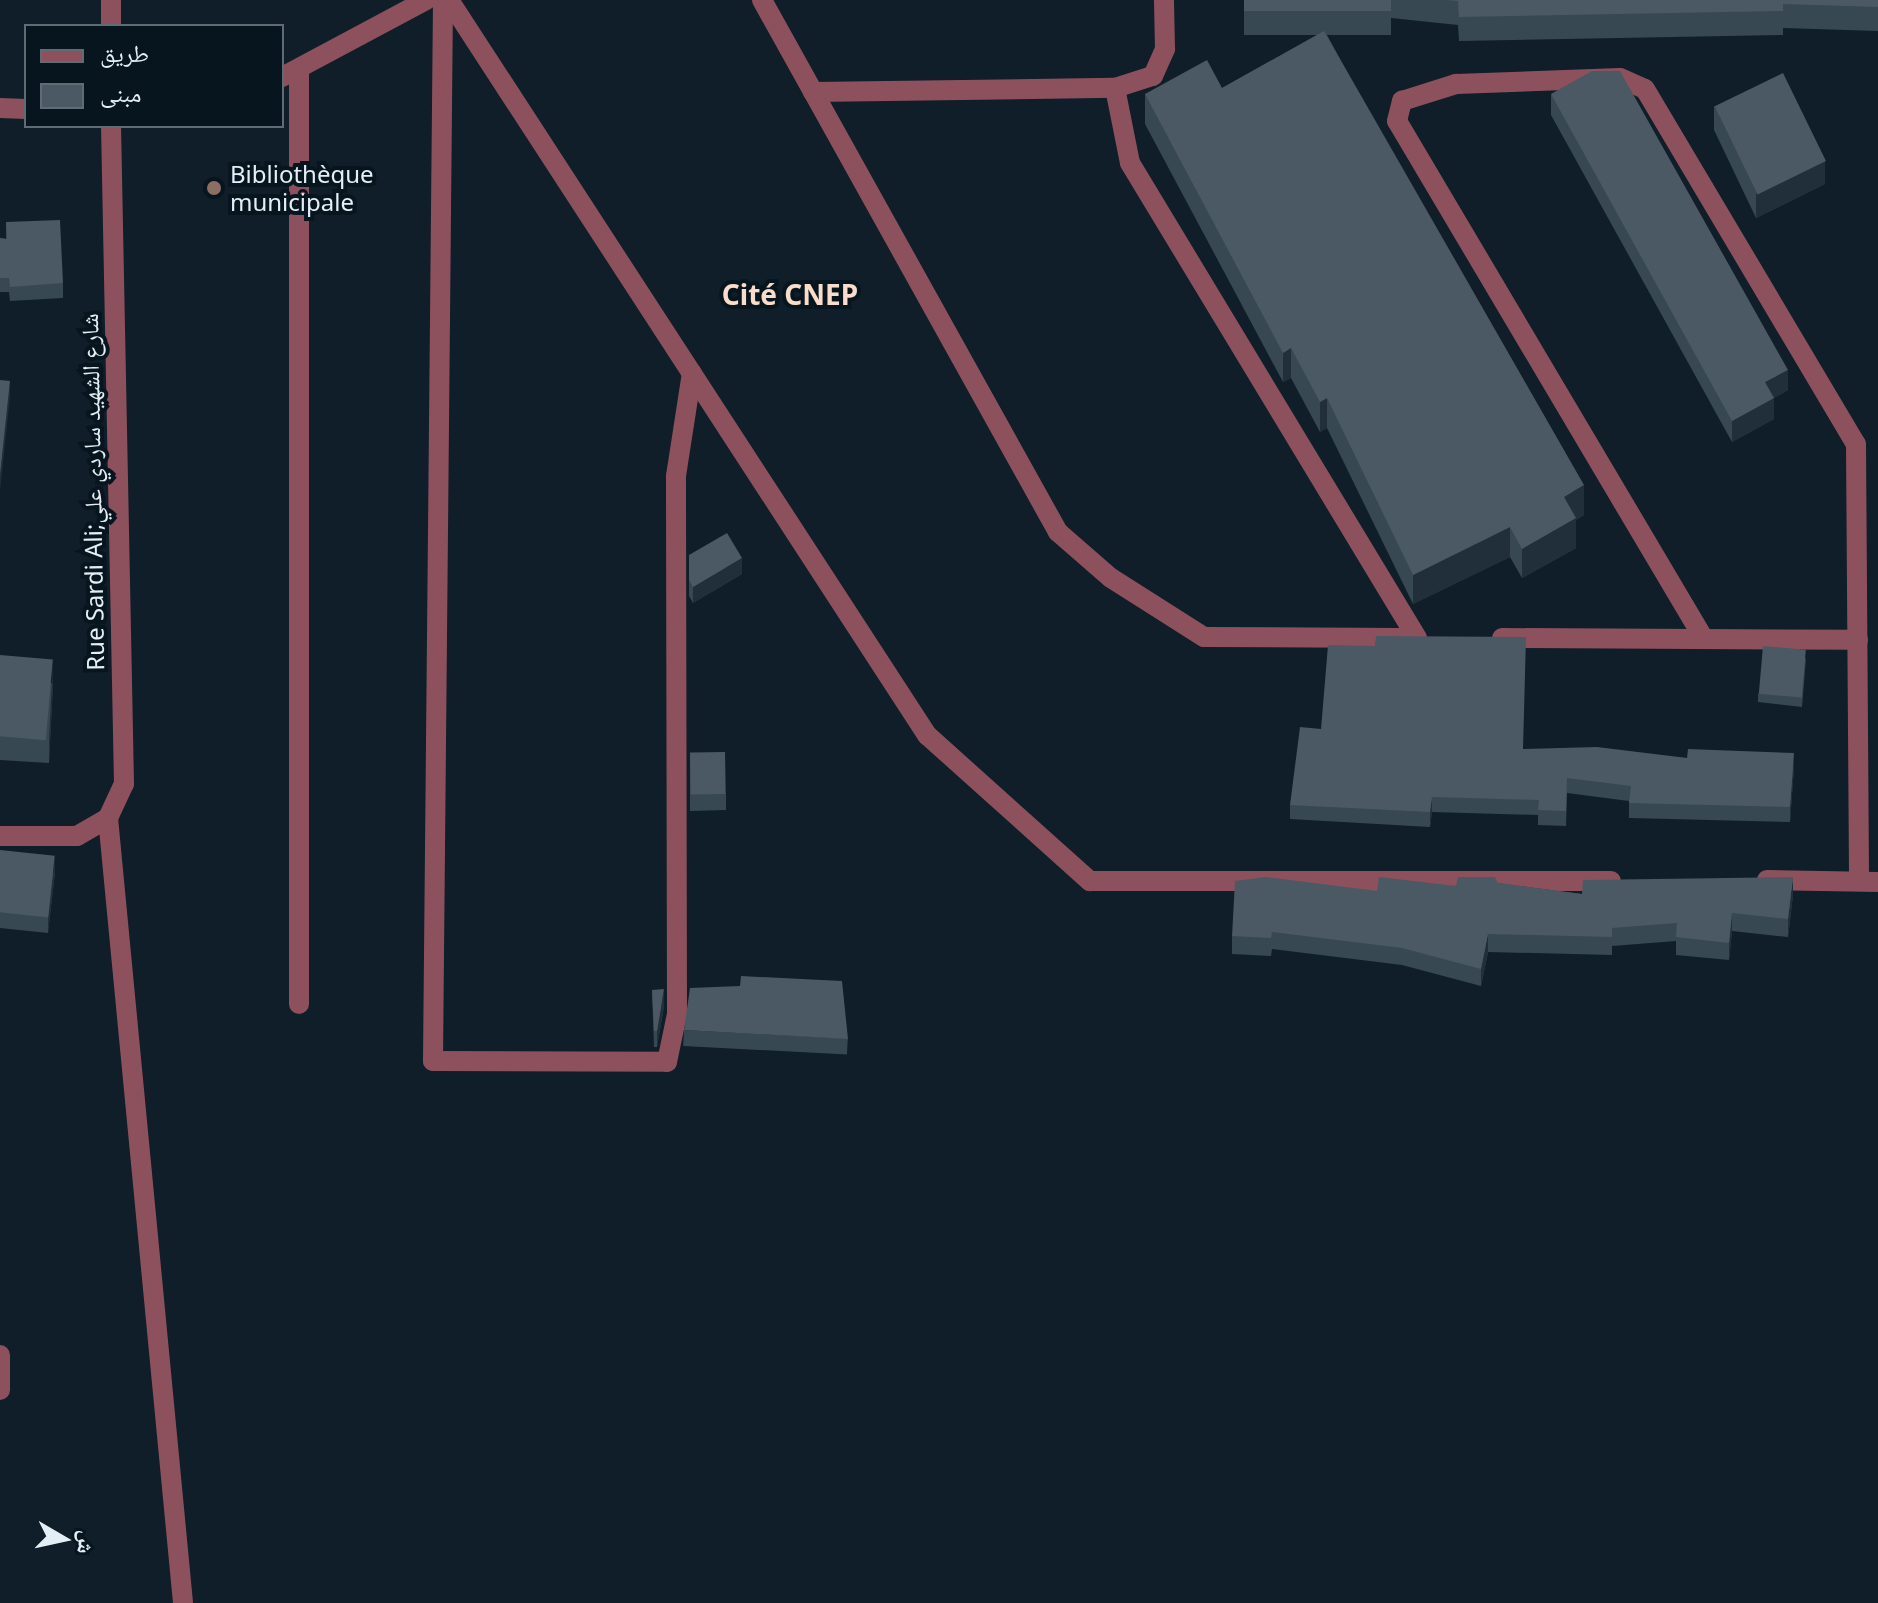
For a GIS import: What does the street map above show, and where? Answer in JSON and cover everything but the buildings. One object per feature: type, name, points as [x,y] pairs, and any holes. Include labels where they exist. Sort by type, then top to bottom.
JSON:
[{"type":"street","points":[[111,0],[111,24]]},
{"type":"street","points":[[299,1004],[290,76],[426,0]]},
{"type":"street","points":[[443,0],[433,1061],[667,1062],[677,1014],[676,476],[692,373]]},
{"type":"street","points":[[449,0],[927,735],[1090,881],[1639,881]]},
{"type":"street","points":[[762,0],[1058,532],[1111,578],[1204,637],[1425,638],[1130,163],[1115,88]]},
{"type":"street","points":[[813,92],[1115,88],[1153,76],[1165,49],[1164,0]]},
{"type":"street","points":[[1704,639],[1397,121],[1402,101],[1456,84],[1620,78],[1645,89],[1856,444],[1858,640],[1869,881],[1749,880]]},
{"type":"street","points":[[0,108],[24,109]]},
{"type":"street","name":"Rue Sardi Ali;شارع الشهيد ساردي علي","points":[[108,818],[124,784],[111,128]]},
{"type":"street","points":[[1481,638],[1858,640]]},
{"type":"street","points":[[0,836],[77,836],[108,818],[183,1603]]},
{"type":"street","points":[[0,1355],[0,1390]]},
{"type":"place","name":"Bibliothèque municipale","points":[[214,188]]},
{"type":"district","name":"Cité CNEP","points":[[790,294]]}]
